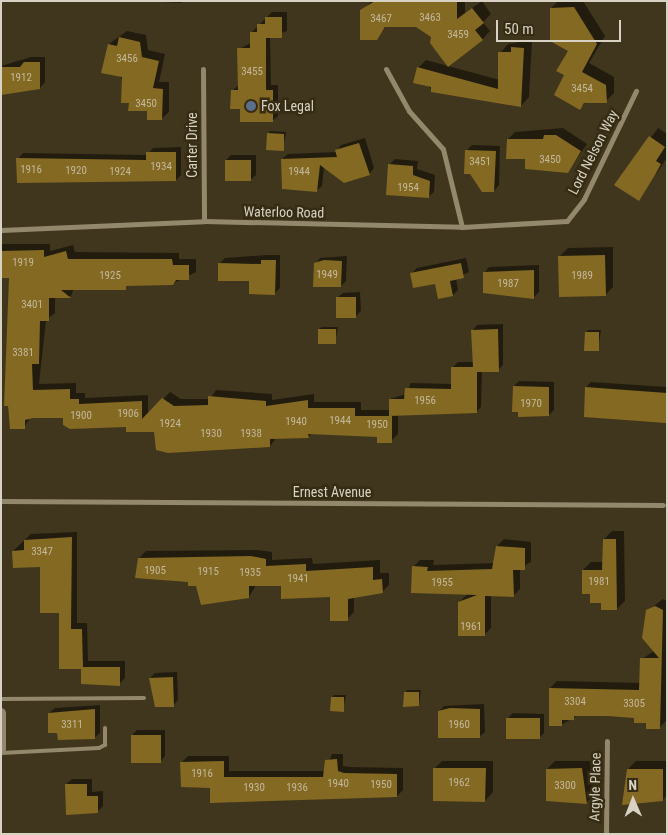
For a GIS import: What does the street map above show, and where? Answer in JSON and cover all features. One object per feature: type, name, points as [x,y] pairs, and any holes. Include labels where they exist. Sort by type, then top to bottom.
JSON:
[{"type":"main road","points":[[1,713],[1,749]]},
{"type":"street","name":"Carter Drive","points":[[203,69],[204,222]]},
{"type":"street","points":[[386,69],[409,111],[442,149],[462,227]]},
{"type":"street","name":"Lord Nelson Way","points":[[567,221],[584,199],[636,91]]},
{"type":"street","name":"Waterloo Road","points":[[1,230],[204,222],[462,227],[567,221]]},
{"type":"street","name":"Ernest Avenue","points":[[1,501],[663,505]]},
{"type":"street","name":"Argyle Place","points":[[606,834],[607,741]]},
{"type":"lane","points":[[1,699],[144,698]]},
{"type":"lane","points":[[1,753],[99,748],[105,745],[105,728]]},
{"type":"building","points":[[375,1],[457,1],[457,19],[472,8],[484,23],[475,30],[483,40],[448,67],[430,43],[431,37],[416,27],[385,27],[377,40],[360,40],[360,10]]},
{"type":"building","points":[[574,7],[597,44],[582,72],[606,85],[607,103],[584,103],[580,110],[554,95],[564,75],[556,71],[568,51],[550,41],[550,8]]},
{"type":"building","points":[[265,17],[282,17],[282,38],[266,38],[266,90],[273,90],[273,122],[240,122],[240,109],[230,109],[231,90],[238,90],[237,48],[250,48],[250,32],[257,32],[257,24],[265,24]]},
{"type":"building","points":[[119,37],[140,42],[142,57],[159,61],[153,88],[163,89],[162,120],[147,120],[147,111],[128,111],[129,103],[121,103],[122,77],[101,73],[108,44],[117,46]]},
{"type":"building","points":[[511,47],[524,48],[521,107],[431,92],[431,87],[413,83],[417,67],[498,89],[498,52],[511,52]]},
{"type":"building","points":[[24,62],[40,62],[40,89],[1,95],[1,67],[20,67]]},
{"type":"building","points":[[267,133],[284,134],[284,151],[266,150]]},
{"type":"building","points":[[544,135],[556,135],[581,151],[568,173],[525,169],[525,159],[506,159],[507,139],[543,139]]},
{"type":"building","points":[[649,136],[665,147],[656,161],[661,164],[639,201],[614,185]]},
{"type":"building","points":[[359,143],[370,175],[344,183],[320,165],[317,192],[282,189],[281,159],[337,157],[335,150]]},
{"type":"building","points":[[465,150],[496,151],[494,192],[482,192],[470,174],[464,174]]},
{"type":"building","points":[[146,152],[176,152],[176,181],[17,183],[16,158],[146,160]]},
{"type":"building","points":[[225,160],[251,160],[251,181],[225,181]]},
{"type":"building","points":[[388,164],[413,166],[413,175],[430,181],[429,198],[386,195]]},
{"type":"building","points":[[44,250],[44,257],[66,251],[68,259],[172,259],[173,265],[189,265],[189,280],[176,280],[173,285],[126,286],[126,290],[61,290],[71,298],[49,298],[49,321],[40,321],[39,364],[32,364],[33,390],[70,389],[70,399],[79,399],[79,404],[142,401],[142,419],[162,398],[174,406],[208,405],[208,396],[266,401],[266,406],[308,400],[308,408],[355,408],[355,416],[392,416],[392,443],[377,443],[377,437],[308,434],[309,438],[270,439],[270,447],[168,453],[156,450],[154,432],[126,432],[126,427],[70,429],[63,425],[63,418],[33,418],[25,420],[25,429],[10,429],[8,406],[4,406],[9,278],[1,278],[1,251]]},
{"type":"building","points":[[605,255],[606,296],[559,297],[558,256]]},
{"type":"building","points":[[261,260],[276,260],[275,295],[249,294],[249,281],[218,281],[218,263],[261,264]]},
{"type":"building","points":[[324,260],[342,261],[341,287],[313,287],[314,263]]},
{"type":"building","points":[[461,263],[464,278],[450,281],[453,296],[438,299],[435,284],[413,288],[410,273]]},
{"type":"building","points":[[534,270],[534,299],[483,293],[483,272]]},
{"type":"building","points":[[336,297],[356,297],[356,318],[336,318]]},
{"type":"building","points":[[318,329],[336,329],[336,344],[318,344]]},
{"type":"building","points":[[498,329],[499,372],[477,372],[477,413],[389,416],[389,399],[404,399],[405,388],[451,389],[451,367],[473,367],[471,330]]},
{"type":"building","points":[[585,332],[599,332],[599,351],[584,351]]},
{"type":"building","points":[[513,386],[549,387],[549,416],[518,417],[518,412],[512,412]]},
{"type":"building","points":[[585,387],[667,393],[666,423],[584,417]]},
{"type":"building","points":[[72,537],[71,629],[82,629],[83,667],[120,667],[120,686],[81,684],[81,669],[59,669],[59,613],[40,613],[40,567],[13,568],[12,551],[24,550],[24,540]]},
{"type":"building","points":[[603,539],[616,539],[617,610],[601,610],[601,603],[590,603],[590,594],[582,594],[582,570],[602,570]]},
{"type":"building","points":[[496,546],[525,548],[525,570],[513,570],[514,597],[485,596],[485,636],[458,636],[458,602],[477,595],[411,593],[412,566],[428,567],[427,571],[492,569]]},
{"type":"building","points":[[251,556],[266,559],[266,566],[306,564],[306,571],[373,567],[373,580],[382,579],[383,593],[348,599],[348,621],[330,621],[330,597],[281,599],[281,586],[249,586],[249,598],[201,605],[196,586],[188,586],[188,582],[135,578],[138,558]]},
{"type":"building","points":[[655,606],[663,610],[660,729],[646,729],[646,723],[634,723],[634,718],[607,716],[574,716],[574,720],[562,720],[562,726],[549,726],[549,688],[639,690],[640,658],[659,658],[642,638],[646,610]]},
{"type":"building","points":[[173,677],[174,707],[155,707],[149,678]]},
{"type":"building","points":[[404,692],[419,692],[419,706],[403,707]]},
{"type":"building","points":[[331,697],[344,697],[344,712],[330,711]]},
{"type":"building","points":[[450,708],[480,709],[480,738],[438,738],[438,711]]},
{"type":"building","points":[[95,709],[95,739],[58,740],[57,733],[48,733],[48,713]]},
{"type":"building","points":[[506,718],[540,718],[540,739],[506,739]]},
{"type":"building","points":[[131,735],[161,735],[161,763],[131,763]]},
{"type":"building","points":[[337,759],[338,771],[344,773],[397,774],[397,797],[210,803],[210,788],[181,787],[180,762],[224,761],[224,777],[323,777],[325,760]]},
{"type":"building","points":[[433,768],[486,768],[485,802],[433,801]]},
{"type":"building","points":[[582,768],[587,804],[546,801],[546,769]]},
{"type":"building","points":[[627,769],[663,769],[663,801],[622,805]]},
{"type":"building","points":[[65,784],[87,784],[87,796],[98,796],[98,813],[66,815]]},
{"type":"place","name":"Fox Legal","points":[[251,106]]}]
